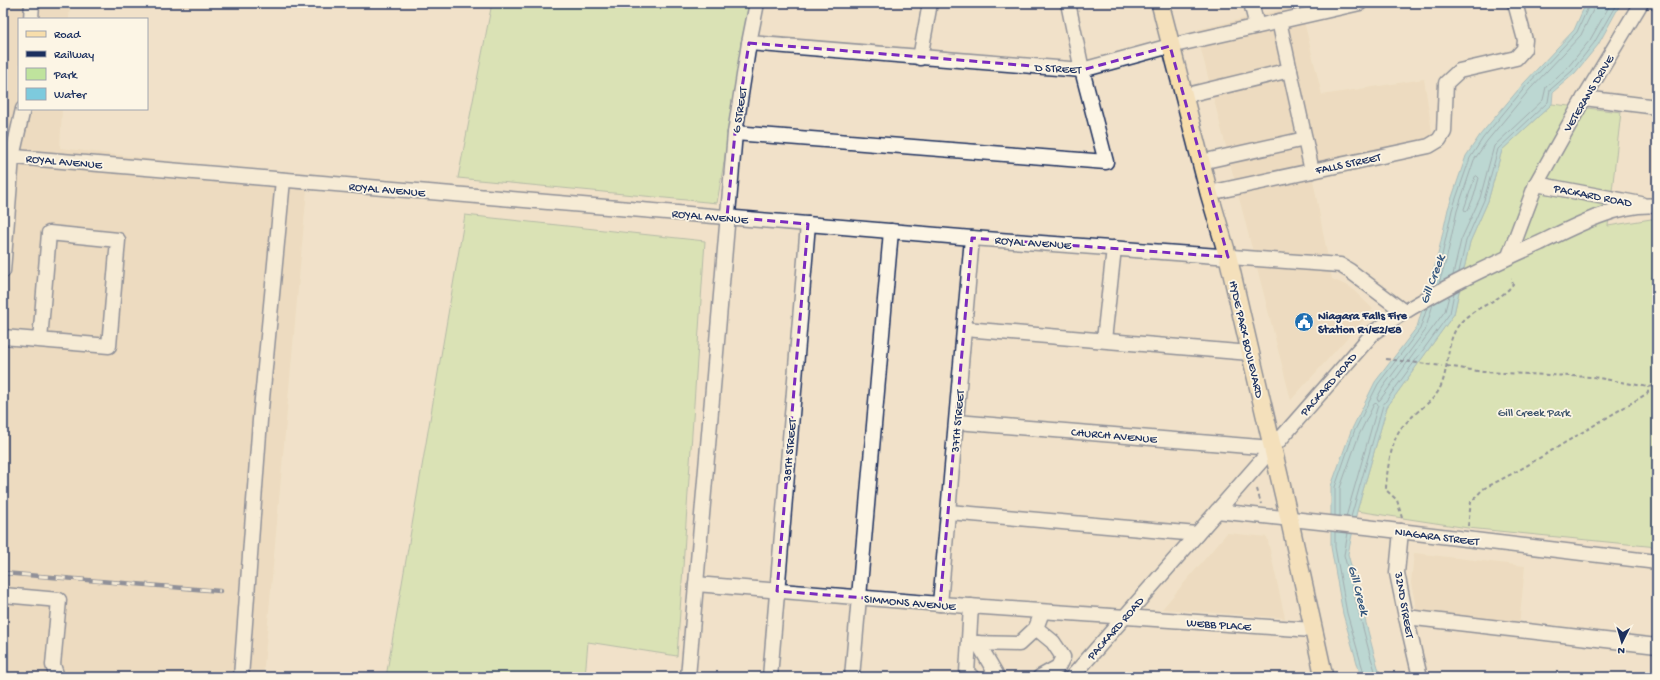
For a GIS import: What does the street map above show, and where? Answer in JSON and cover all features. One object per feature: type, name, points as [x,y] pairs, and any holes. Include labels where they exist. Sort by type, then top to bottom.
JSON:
[{"type":"main road","name":"HYDE PARK BOULEVARD","points":[[1160,3],[1183,96],[1228,257],[1289,518],[1324,677]]},
{"type":"street","points":[[31,18],[32,3]]},
{"type":"street","name":"G STREET","points":[[688,677],[735,132],[757,3]]},
{"type":"street","points":[[920,58],[930,3]]},
{"type":"street","points":[[735,132],[1106,162],[1082,70],[1068,3]]},
{"type":"street","points":[[1251,3],[1257,26]]},
{"type":"street","name":"D STREET","points":[[749,43],[1082,70],[1170,46],[1360,3]]},
{"type":"street","name":"FALLS STREET","points":[[1209,193],[1429,146],[1439,140],[1444,132],[1446,83],[1459,71],[1516,58],[1524,48],[1525,40],[1516,3]]},
{"type":"street","name":"VETERANS DRIVE","points":[[1536,184],[1584,98],[1641,3]]},
{"type":"street","points":[[1279,21],[1312,171]]},
{"type":"street","points":[[1183,96],[1290,70]]},
{"type":"street","points":[[1584,98],[1657,107]]},
{"type":"street","points":[[3,271],[8,156],[23,110]]},
{"type":"street","points":[[1201,162],[1305,139]]},
{"type":"street","name":"ROYAL AVENUE","points":[[8,156],[972,238],[1340,265],[1403,311]]},
{"type":"street","points":[[241,677],[260,420],[283,180]]},
{"type":"street","points":[[1509,256],[1536,184]]},
{"type":"street","name":"PACKARD ROAD","points":[[1536,184],[1651,205]]},
{"type":"street","points":[[1509,256],[1598,216],[1651,205]]},
{"type":"street","name":"38TH STREET","points":[[770,677],[808,224]]},
{"type":"street","points":[[852,677],[891,231]]},
{"type":"street","points":[[3,337],[109,346],[118,240],[49,233],[40,340]]},
{"type":"street","name":"37TH STREET","points":[[940,604],[972,238]]},
{"type":"street","points":[[1104,340],[1114,248]]},
{"type":"street","name":"PACKARD ROAD","points":[[1075,676],[1374,332],[1403,311],[1422,300],[1509,256]]},
{"type":"street","points":[[965,329],[1250,352]]},
{"type":"street","name":"CHURCH AVENUE","points":[[957,422],[1272,448]]},
{"type":"street","name":"NIAGARA STREET","points":[[1217,511],[1366,526],[1402,525],[1657,562]]},
{"type":"street","points":[[949,512],[1197,534]]},
{"type":"street","name":"32ND STREET","points":[[1402,525],[1397,573],[1420,677]]},
{"type":"street","name":"SIMMONS AVENUE","points":[[696,584],[1124,618]]},
{"type":"street","points":[[3,595],[59,600],[53,665],[57,677]]},
{"type":"street","points":[[971,606],[973,643],[967,673],[972,677]]},
{"type":"street","points":[[973,643],[1019,644],[1036,628],[1042,612]]},
{"type":"street","points":[[1406,617],[1657,646]]},
{"type":"street","name":"WEBB PLACE","points":[[1124,618],[1313,630]]},
{"type":"street","points":[[1036,628],[1053,642],[1063,657],[1058,667],[1040,677]]},
{"type":"street","points":[[973,643],[996,674]]},
{"type":"path","points":[[1402,525],[1397,500],[1386,490],[1386,477],[1392,450],[1399,431],[1440,389],[1447,366],[1450,345],[1458,326],[1472,312],[1495,301],[1508,291],[1513,284],[1512,279]]},
{"type":"path","points":[[1386,359],[1442,366]]},
{"type":"path","points":[[1447,366],[1483,372],[1593,377],[1648,387],[1657,385]]},
{"type":"path","points":[[1468,526],[1471,502],[1483,489],[1521,469],[1648,394],[1648,387]]},
{"type":"path","points":[[1257,489],[1262,509]]},
{"type":"highlighted area","points":[[749,43],[1082,70],[1170,46],[1228,257],[972,238],[940,604],[777,591],[808,224],[727,217],[735,133]]},
{"type":"shaded area","points":[[3,3],[70,3],[69,18],[18,18],[18,110],[62,110],[60,148],[308,178],[263,677],[3,677]]},
{"type":"shaded area","points":[[1300,5],[1322,95],[1424,79],[1435,152],[1313,180],[1332,279],[1350,287],[1373,309],[1291,400],[1196,30]]},
{"type":"shaded area","points":[[1227,533],[1267,537],[1285,618],[1162,609]]},
{"type":"shaded area","points":[[1414,553],[1525,566],[1518,636],[1420,626],[1411,583]]},
{"type":"green space","points":[[492,3],[751,3],[717,203],[458,178]]},
{"type":"green space","name":"Gill Creek Park","points":[[1552,104],[1621,112],[1608,226],[1657,219],[1657,547],[1468,528],[1357,511],[1387,407],[1454,314],[1470,242],[1488,201],[1502,150]]},
{"type":"green space","points":[[465,215],[705,241],[677,656],[588,642],[585,677],[386,677]]},
{"type":"water","points":[[1586,3],[1621,3],[1598,45],[1575,73],[1553,92],[1552,104],[1502,150],[1488,201],[1470,242],[1454,314],[1387,407],[1357,511],[1348,554],[1381,677],[1361,677],[1343,614],[1331,547],[1331,486],[1351,431],[1375,382],[1417,327],[1437,259],[1448,209],[1466,156],[1480,135],[1524,83],[1574,30]]},
{"type":"railway","points":[[3,573],[220,591]]},
{"type":"place","name":"Niagara Falls Fire Station R1/E2/E8","points":[[1304,322]]},
{"type":"water label","name":"Gill Creek","points":[[1431,279]]},
{"type":"water label","name":"Gill Creek","points":[[1360,590]]}]
